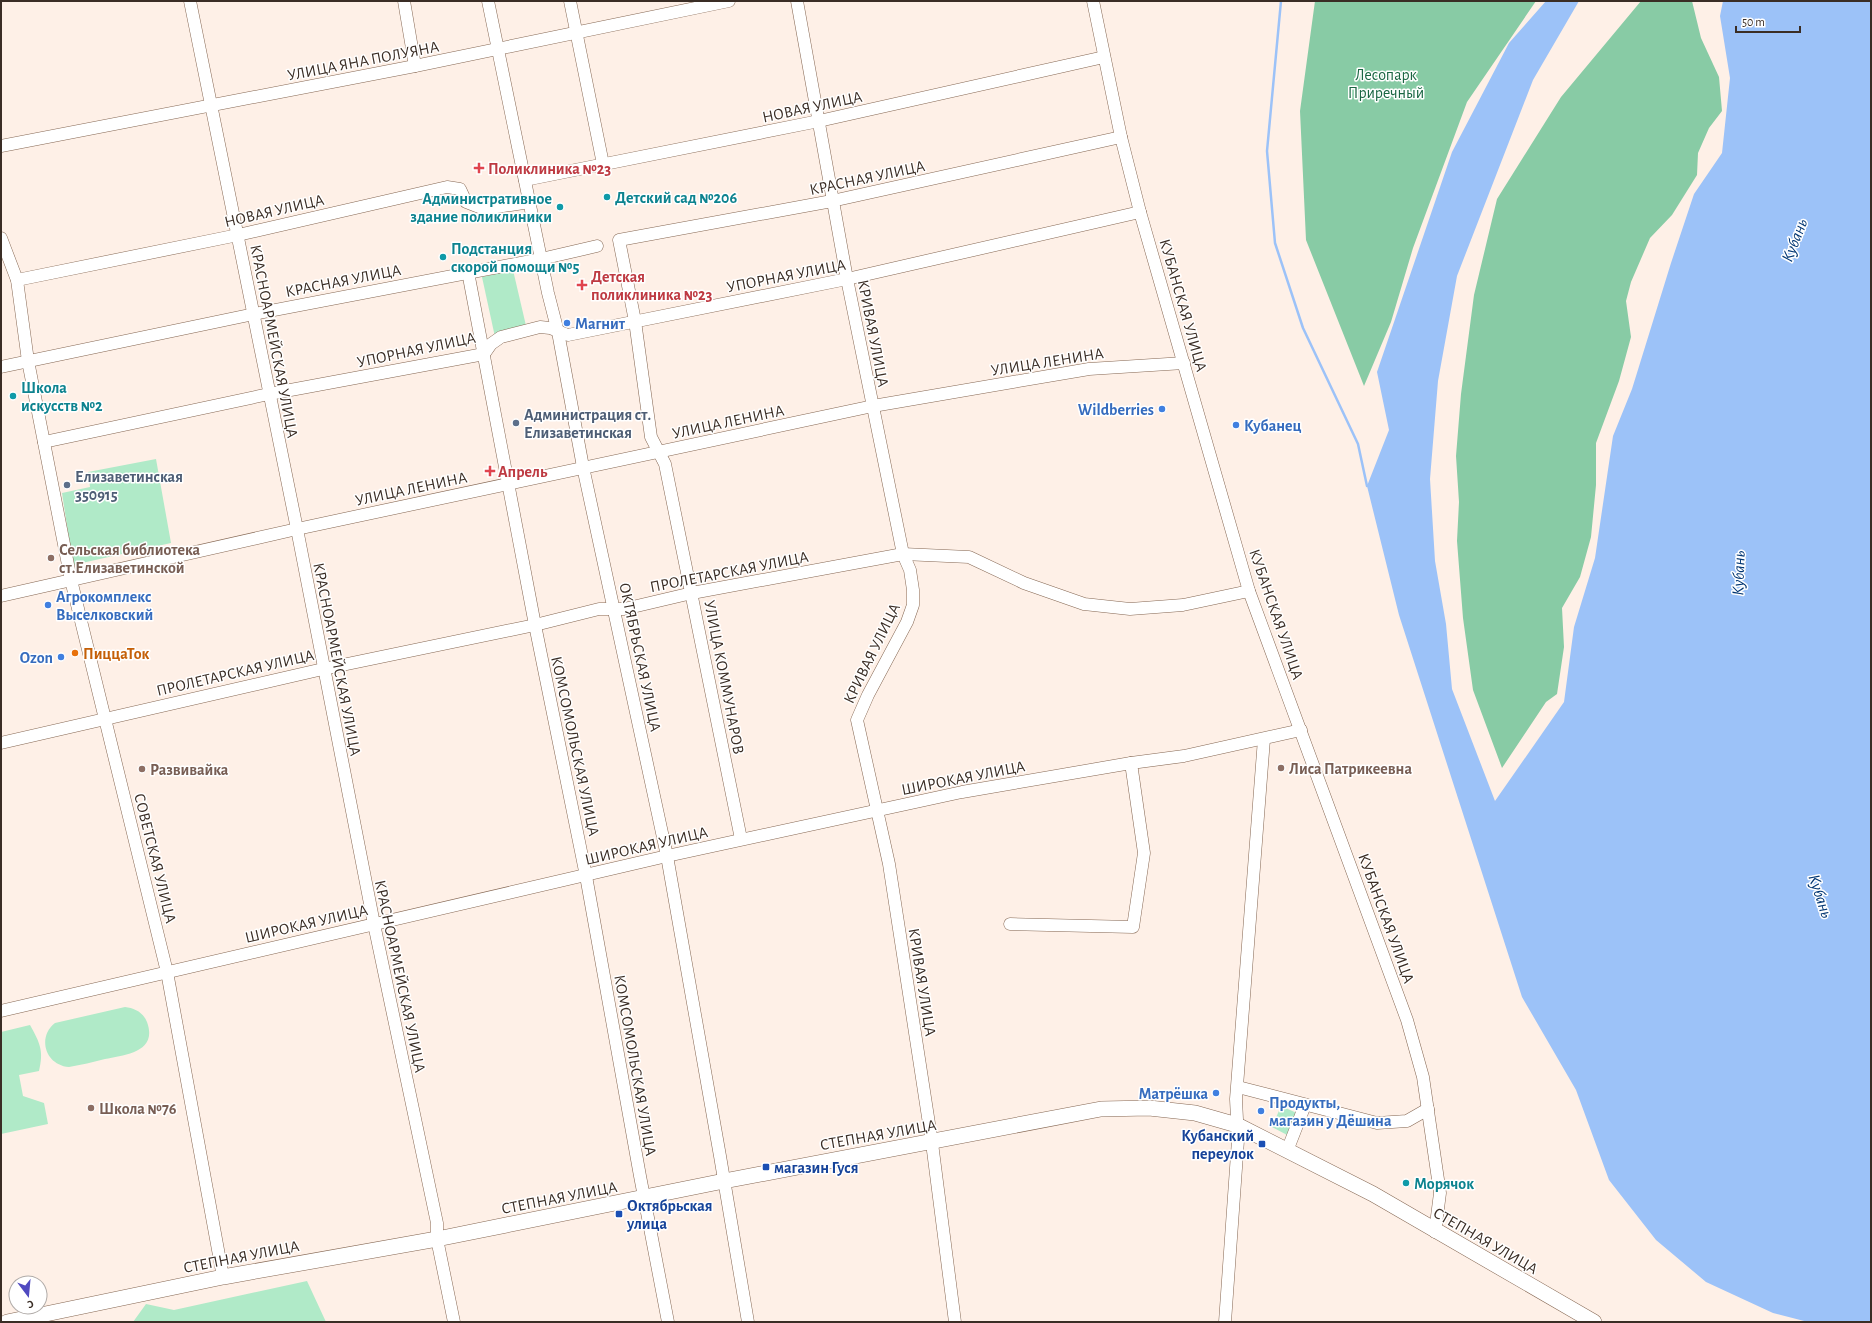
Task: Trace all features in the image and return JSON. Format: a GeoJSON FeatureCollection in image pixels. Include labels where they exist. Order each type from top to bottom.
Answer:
{"type":"FeatureCollection","features":[{"type":"Feature","properties":{"kind":"main road","name":"СТЕПНАЯ УЛИЦА"},"geometry":{"type":"LineString","coordinates":[[7,1322],[223,1277],[437,1239],[724,1181],[932,1143],[1101,1109],[1149,1108],[1195,1113],[1237,1124],[1373,1194],[1435,1232],[1594,1322]]}},
{"type":"Feature","properties":{"kind":"street","name":"КРАСНОАРМЕЙСКАЯ УЛИЦА"},"geometry":{"type":"LineString","coordinates":[[190,1],[297,529],[323,669],[374,924],[437,1223],[437,1239],[454,1322]]}},
{"type":"Feature","properties":{"kind":"street"},"geometry":{"type":"LineString","coordinates":[[404,1],[415,66]]}},
{"type":"Feature","properties":{"kind":"street","name":"ОКТЯБРЬСКАЯ УЛИЦА"},"geometry":{"type":"LineString","coordinates":[[488,1],[541,259],[558,332],[584,467],[667,856],[748,1322]]}},
{"type":"Feature","properties":{"kind":"street"},"geometry":{"type":"LineString","coordinates":[[570,1],[603,164]]}},
{"type":"Feature","properties":{"kind":"street","name":"УЛИЦА ЯНА ПОЛУЯНА"},"geometry":{"type":"LineString","coordinates":[[1,146],[415,66],[729,1]]}},
{"type":"Feature","properties":{"kind":"street","name":"КРИВАЯ УЛИЦА"},"geometry":{"type":"LineString","coordinates":[[797,1],[847,279],[903,554],[910,570],[913,590],[913,606],[907,622],[868,695],[857,720],[889,864],[932,1143],[955,1322]]}},
{"type":"Feature","properties":{"kind":"street","name":"КУБАНСКАЯ УЛИЦА"},"geometry":{"type":"LineString","coordinates":[[1093,1],[1121,136],[1140,212],[1250,591],[1407,1020],[1423,1077],[1440,1193],[1438,1221],[1435,1232]]}},
{"type":"Feature","properties":{"kind":"street","name":"НОВАЯ УЛИЦА"},"geometry":{"type":"LineString","coordinates":[[525,180],[819,121],[1104,57]]}},
{"type":"Feature","properties":{"kind":"street","name":"КРАСНАЯ УЛИЦА"},"geometry":{"type":"LineString","coordinates":[[619,240],[832,201],[1121,136]]}},
{"type":"Feature","properties":{"kind":"street","name":"НОВАЯ УЛИЦА"},"geometry":{"type":"LineString","coordinates":[[17,280],[238,235],[447,187],[460,189],[466,202],[484,209],[530,202]]}},
{"type":"Feature","properties":{"kind":"street","name":"УПОРНАЯ УЛИЦА"},"geometry":{"type":"LineString","coordinates":[[44,442],[269,394],[484,354],[491,344],[501,337],[540,327],[550,328],[568,335],[847,279],[1140,212]]}},
{"type":"Feature","properties":{"kind":"street","name":"СОВЕТСКАЯ УЛИЦА"},"geometry":{"type":"LineString","coordinates":[[1,238],[17,280],[28,361],[71,580],[167,972],[223,1277]]}},
{"type":"Feature","properties":{"kind":"street","name":"УЛИЦА КОММУНАРОВ"},"geometry":{"type":"LineString","coordinates":[[619,240],[635,321],[652,436],[665,464],[741,840]]}},
{"type":"Feature","properties":{"kind":"street","name":"КРАСНАЯ УЛИЦА"},"geometry":{"type":"LineString","coordinates":[[1,367],[254,314],[541,259],[597,246]]}},
{"type":"Feature","properties":{"kind":"street","name":"КОМСОМОЛЬСКАЯ УЛИЦА"},"geometry":{"type":"LineString","coordinates":[[468,272],[535,624],[586,876],[668,1322]]}},
{"type":"Feature","properties":{"kind":"street","name":"УЛИЦА ЛЕНИНА"},"geometry":{"type":"LineString","coordinates":[[1,596],[297,529],[873,406],[1089,369],[1184,363]]}},
{"type":"Feature","properties":{"kind":"street","name":"ПРОЛЕТАРСКАЯ УЛИЦА"},"geometry":{"type":"LineString","coordinates":[[1,742],[323,669],[599,609],[624,609],[692,593],[903,554],[969,557],[1024,583],[1084,604],[1130,608],[1176,605],[1250,591]]}},
{"type":"Feature","properties":{"kind":"street","name":"ШИРОКАЯ УЛИЦА"},"geometry":{"type":"LineString","coordinates":[[1,1011],[667,856],[962,792],[1131,763],[1184,756],[1301,730]]}},
{"type":"Feature","properties":{"kind":"street"},"geometry":{"type":"LineString","coordinates":[[1225,1322],[1238,1140],[1238,1087],[1264,739]]}},
{"type":"Feature","properties":{"kind":"street"},"geometry":{"type":"LineString","coordinates":[[1010,924],[1133,927],[1144,853],[1131,763]]}},
{"type":"Feature","properties":{"kind":"street"},"geometry":{"type":"LineString","coordinates":[[1238,1087],[1377,1123],[1406,1122],[1428,1109]]}},
{"type":"Feature","properties":{"kind":"street"},"geometry":{"type":"LineString","coordinates":[[1287,1151],[1305,1105]]}},
{"type":"Feature","properties":{"kind":"green space","name":"Лесопарк Приречный"},"geometry":{"type":"Polygon","coordinates":[[[1315,1],[1536,1],[1467,102],[1413,248],[1391,322],[1364,386],[1306,240],[1300,111],[1315,1]]]}},
{"type":"Feature","properties":{"kind":"green space"},"geometry":{"type":"Polygon","coordinates":[[[1641,1],[1692,1],[1701,38],[1719,77],[1722,111],[1709,128],[1698,153],[1697,175],[1672,215],[1650,238],[1631,282],[1626,301],[1631,337],[1619,381],[1596,443],[1596,485],[1591,537],[1580,577],[1562,608],[1564,647],[1557,694],[1546,702],[1502,768],[1473,690],[1463,618],[1457,541],[1459,502],[1456,456],[1461,394],[1474,295],[1497,199],[1561,97],[1641,1]]]}},
{"type":"Feature","properties":{"kind":"green space"},"geometry":{"type":"Polygon","coordinates":[[[513,270],[527,330],[495,337],[482,277],[513,270]]]}},
{"type":"Feature","properties":{"kind":"green space"},"geometry":{"type":"Polygon","coordinates":[[[156,459],[171,543],[73,565],[62,493],[90,487],[88,472],[156,459]]]}},
{"type":"Feature","properties":{"kind":"green space"},"geometry":{"type":"Polygon","coordinates":[[[125,1007],[138,1011],[147,1022],[149,1032],[148,1040],[144,1046],[138,1050],[122,1056],[69,1067],[61,1065],[49,1056],[46,1050],[46,1036],[49,1029],[55,1023],[125,1007]]]}},
{"type":"Feature","properties":{"kind":"green space"},"geometry":{"type":"Polygon","coordinates":[[[30,1025],[41,1052],[39,1071],[19,1075],[23,1096],[44,1103],[48,1124],[1,1134],[1,1032],[30,1025]]]}},
{"type":"Feature","properties":{"kind":"green space"},"geometry":{"type":"Polygon","coordinates":[[[1281,1106],[1299,1114],[1289,1136],[1272,1127],[1281,1106]]]}},
{"type":"Feature","properties":{"kind":"green space"},"geometry":{"type":"Polygon","coordinates":[[[307,1281],[326,1322],[133,1322],[146,1304],[174,1310],[307,1281]]]}},
{"type":"Feature","properties":{"kind":"water","name":"Кубань"},"geometry":{"type":"Polygon","coordinates":[[[1546,1],[1579,1],[1533,80],[1457,276],[1438,381],[1430,479],[1435,561],[1446,624],[1452,689],[1495,801],[1564,702],[1574,627],[1595,558],[1613,436],[1632,389],[1694,194],[1722,153],[1730,78],[1720,16],[1723,1],[1871,1],[1871,1322],[1808,1322],[1773,1313],[1706,1282],[1656,1240],[1609,1180],[1576,1090],[1522,997],[1399,615],[1367,486],[1389,430],[1377,372],[1452,152],[1509,43],[1546,1]]]}},
{"type":"Feature","properties":{"kind":"waterway"},"geometry":{"type":"LineString","coordinates":[[1281,1],[1267,151],[1275,243],[1303,328],[1358,444],[1367,486]]}},
{"type":"Feature","properties":{"kind":"place","name":"Поликлиника №23"},"geometry":{"type":"Point","coordinates":[479,168]}},
{"type":"Feature","properties":{"kind":"place","name":"Детский сад №206"},"geometry":{"type":"Point","coordinates":[607,197]}},
{"type":"Feature","properties":{"kind":"place","name":"Административное здание поликлиники"},"geometry":{"type":"Point","coordinates":[560,207]}},
{"type":"Feature","properties":{"kind":"place","name":"Подстанция скорой помощи №5"},"geometry":{"type":"Point","coordinates":[443,257]}},
{"type":"Feature","properties":{"kind":"place","name":"Детская поликлиника №23"},"geometry":{"type":"Point","coordinates":[582,285]}},
{"type":"Feature","properties":{"kind":"place","name":"Магнит"},"geometry":{"type":"Point","coordinates":[567,323]}},
{"type":"Feature","properties":{"kind":"place","name":"Школа искусств №2"},"geometry":{"type":"Point","coordinates":[13,396]}},
{"type":"Feature","properties":{"kind":"place","name":"Wildberries"},"geometry":{"type":"Point","coordinates":[1162,409]}},
{"type":"Feature","properties":{"kind":"place","name":"Администрация ст. Елизаветинская"},"geometry":{"type":"Point","coordinates":[516,423]}},
{"type":"Feature","properties":{"kind":"place","name":"Кубанец"},"geometry":{"type":"Point","coordinates":[1236,425]}},
{"type":"Feature","properties":{"kind":"place","name":"Апрель"},"geometry":{"type":"Point","coordinates":[490,471]}},
{"type":"Feature","properties":{"kind":"place","name":"Елизаветинская 350915"},"geometry":{"type":"Point","coordinates":[67,485]}},
{"type":"Feature","properties":{"kind":"place","name":"Сельская библиотека ст.Елизаветинской"},"geometry":{"type":"Point","coordinates":[51,558]}},
{"type":"Feature","properties":{"kind":"place","name":"Агрокомплекс Выселковский"},"geometry":{"type":"Point","coordinates":[48,605]}},
{"type":"Feature","properties":{"kind":"place","name":"ПиццаТок"},"geometry":{"type":"Point","coordinates":[75,653]}},
{"type":"Feature","properties":{"kind":"place","name":"Ozon"},"geometry":{"type":"Point","coordinates":[61,657]}},
{"type":"Feature","properties":{"kind":"place","name":"Лиса Патрикеевна"},"geometry":{"type":"Point","coordinates":[1281,768]}},
{"type":"Feature","properties":{"kind":"place","name":"Развивайка"},"geometry":{"type":"Point","coordinates":[142,769]}},
{"type":"Feature","properties":{"kind":"place","name":"Матрёшка"},"geometry":{"type":"Point","coordinates":[1216,1093]}},
{"type":"Feature","properties":{"kind":"place","name":"Школа №76"},"geometry":{"type":"Point","coordinates":[91,1108]}},
{"type":"Feature","properties":{"kind":"place","name":"Продукты, магазин у Дёшина"},"geometry":{"type":"Point","coordinates":[1261,1111]}},
{"type":"Feature","properties":{"kind":"place","name":"Кубанский переулок"},"geometry":{"type":"Point","coordinates":[1262,1144]}},
{"type":"Feature","properties":{"kind":"place","name":"магазин Гуся"},"geometry":{"type":"Point","coordinates":[766,1167]}},
{"type":"Feature","properties":{"kind":"place","name":"Морячок"},"geometry":{"type":"Point","coordinates":[1406,1183]}},
{"type":"Feature","properties":{"kind":"place","name":"Октябрьская улица"},"geometry":{"type":"Point","coordinates":[619,1214]}}]}
